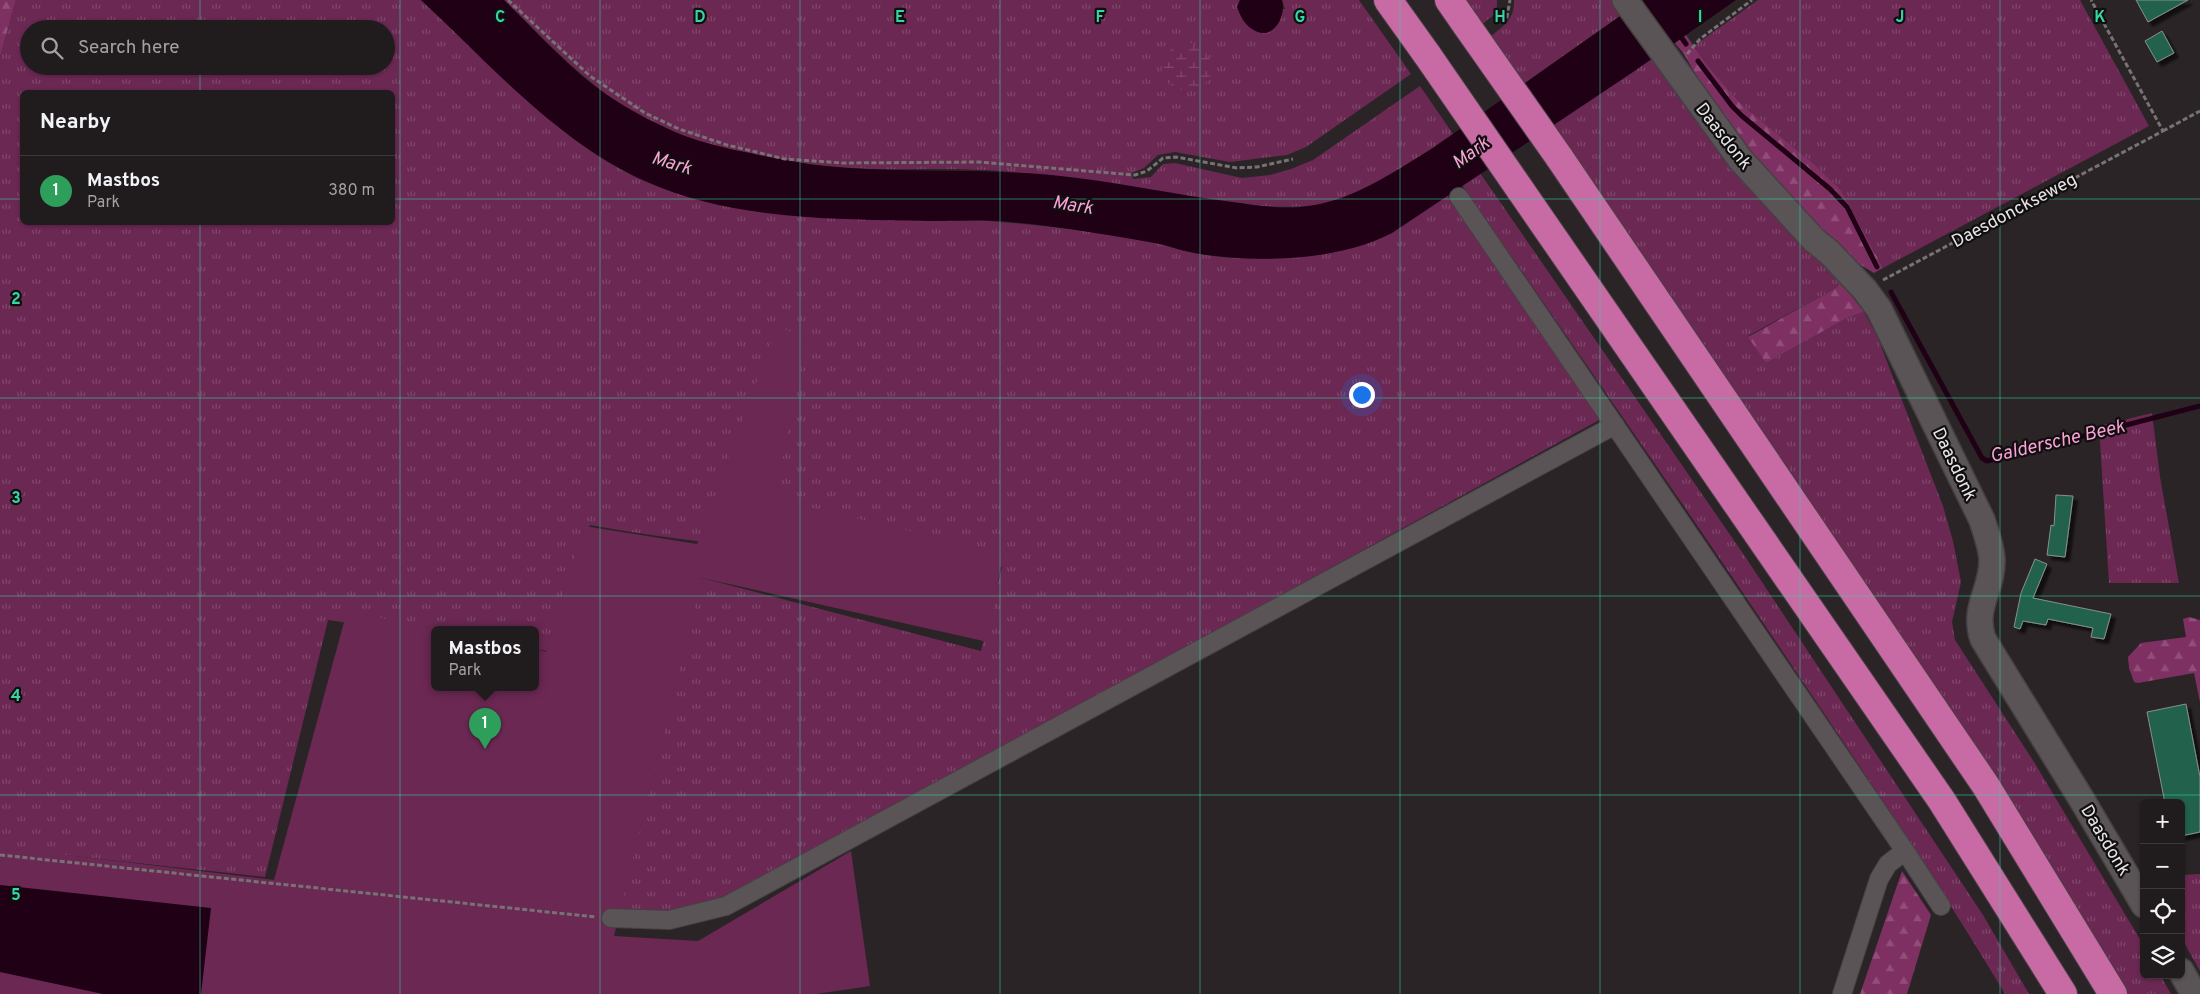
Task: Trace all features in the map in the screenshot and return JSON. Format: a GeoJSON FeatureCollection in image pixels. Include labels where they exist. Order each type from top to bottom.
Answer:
{"type":"FeatureCollection","features":[{"type":"Feature","properties":{"kind":"highway"},"geometry":{"type":"LineString","coordinates":[[1388,0],[1942,800],[2062,994]]}},
{"type":"Feature","properties":{"kind":"highway"},"geometry":{"type":"LineString","coordinates":[[1449,0],[1559,157],[1986,786],[2113,994]]}},
{"type":"Feature","properties":{"kind":"street","name":"Daasdonk"},"geometry":{"type":"LineString","coordinates":[[1626,1],[1671,66],[1740,159],[1808,233],[1865,290],[1879,309],[1982,520],[1989,540],[1992,559],[1988,583],[1979,613],[1978,626],[1983,639],[2140,898]]}},
{"type":"Feature","properties":{"kind":"street"},"geometry":{"type":"LineString","coordinates":[[1459,197],[1906,851],[1941,906]]}},
{"type":"Feature","properties":{"kind":"street"},"geometry":{"type":"LineString","coordinates":[[611,918],[670,920],[726,906],[1615,425]]}},
{"type":"Feature","properties":{"kind":"street"},"geometry":{"type":"LineString","coordinates":[[1842,994],[1879,879],[1888,864],[1906,851]]}},
{"type":"Feature","properties":{"kind":"street"},"geometry":{"type":"LineString","coordinates":[[2185,978],[2194,994]]}},
{"type":"Feature","properties":{"kind":"path"},"geometry":{"type":"LineString","coordinates":[[508,0],[590,76],[645,113],[679,129],[727,145],[785,158],[844,163],[979,162],[1127,175],[1142,174],[1163,158],[1169,157],[1237,168],[1257,167],[1293,159]]}},
{"type":"Feature","properties":{"kind":"path"},"geometry":{"type":"LineString","coordinates":[[1501,23],[1506,17],[1510,0]]}},
{"type":"Feature","properties":{"kind":"path"},"geometry":{"type":"LineString","coordinates":[[1671,66],[1700,39],[1752,0]]}},
{"type":"Feature","properties":{"kind":"path"},"geometry":{"type":"LineString","coordinates":[[2091,0],[2163,131]]}},
{"type":"Feature","properties":{"kind":"path","name":"Daesdonckseweg"},"geometry":{"type":"LineString","coordinates":[[1865,290],[2200,111]]}},
{"type":"Feature","properties":{"kind":"path"},"geometry":{"type":"LineString","coordinates":[[0,855],[611,918]]}},
{"type":"Feature","properties":{"kind":"green space"},"geometry":{"type":"Polygon","coordinates":[[[0,0],[16,0],[0,57],[0,0]]]}},
{"type":"Feature","properties":{"kind":"green space"},"geometry":{"type":"Polygon","coordinates":[[[16,0],[421,0],[539,110],[589,150],[647,182],[679,194],[746,210],[848,219],[979,221],[1020,224],[1117,236],[1214,256],[1260,258],[1322,254],[1359,246],[1389,233],[1447,195],[1601,419],[774,874],[727,896],[661,914],[609,912],[702,578],[981,651],[1002,567],[744,546],[590,525],[547,651],[539,650],[539,626],[431,626],[431,634],[328,620],[265,877],[0,848],[0,57],[16,0]]]}},
{"type":"Feature","properties":{"kind":"green space"},"geometry":{"type":"Polygon","coordinates":[[[504,0],[1240,0],[1237,7],[1285,9],[1282,0],[1359,0],[1411,74],[1306,147],[1287,155],[1230,162],[1175,152],[1158,155],[1144,168],[1132,173],[1133,179],[1151,177],[1163,164],[1175,163],[1242,178],[1270,175],[1291,169],[1313,160],[1420,86],[1453,134],[1426,153],[1362,191],[1332,202],[1296,207],[1259,206],[1021,173],[956,169],[871,169],[802,163],[732,151],[699,141],[635,113],[606,94],[579,72],[504,0]]]}},
{"type":"Feature","properties":{"kind":"green space"},"geometry":{"type":"Polygon","coordinates":[[[1460,0],[1497,0],[1497,12],[1479,27],[1460,0]]]}},
{"type":"Feature","properties":{"kind":"green space"},"geometry":{"type":"Polygon","coordinates":[[[1514,0],[1615,0],[1624,13],[1521,86],[1487,39],[1510,18],[1514,7],[1514,0]]]}},
{"type":"Feature","properties":{"kind":"green space"},"geometry":{"type":"Polygon","coordinates":[[[1758,0],[2080,0],[2149,126],[1883,268],[1841,190],[1814,164],[1741,104],[1707,65],[1694,46],[1758,0]]]}},
{"type":"Feature","properties":{"kind":"green space"},"geometry":{"type":"Polygon","coordinates":[[[1686,35],[1707,65],[1741,104],[1814,164],[1841,190],[1883,268],[1874,273],[1841,253],[1722,121],[1684,54],[1675,43],[1686,35]]]}},
{"type":"Feature","properties":{"kind":"green space"},"geometry":{"type":"Polygon","coordinates":[[[1189,42],[1204,53],[1214,70],[1201,87],[1192,90],[1178,89],[1166,81],[1163,76],[1163,62],[1177,43],[1189,42]]]}},
{"type":"Feature","properties":{"kind":"green space"},"geometry":{"type":"Polygon","coordinates":[[[1656,56],[1841,282],[1836,288],[1748,336],[1766,363],[1847,318],[1864,312],[1877,336],[1943,506],[1953,541],[1961,582],[1952,622],[1955,640],[2034,762],[2140,939],[2140,979],[2162,979],[2171,994],[2124,994],[1549,128],[1656,56]]]}},
{"type":"Feature","properties":{"kind":"green space"},"geometry":{"type":"Polygon","coordinates":[[[1480,173],[1742,552],[1983,915],[2029,994],[2005,994],[1934,880],[1836,731],[1681,502],[1462,185],[1480,173]]]}},
{"type":"Feature","properties":{"kind":"green space"},"geometry":{"type":"Polygon","coordinates":[[[1841,282],[1864,312],[1847,318],[1766,363],[1748,337],[1836,288],[1841,282]]]}},
{"type":"Feature","properties":{"kind":"green space"},"geometry":{"type":"Polygon","coordinates":[[[777,326],[807,339],[774,499],[1003,553],[988,642],[702,578],[614,936],[698,941],[851,851],[870,986],[816,994],[0,994],[0,847],[274,880],[347,611],[431,628],[431,691],[539,691],[539,650],[546,652],[584,526],[697,544],[777,326]]]}},
{"type":"Feature","properties":{"kind":"green space"},"geometry":{"type":"Polygon","coordinates":[[[2152,413],[2160,477],[2179,583],[2109,583],[2099,426],[2152,413]]]}},
{"type":"Feature","properties":{"kind":"green space"},"geometry":{"type":"Polygon","coordinates":[[[2189,617],[2200,620],[2200,702],[2194,673],[2138,683],[2134,682],[2129,668],[2128,657],[2141,643],[2186,637],[2183,619],[2189,617]]]}},
{"type":"Feature","properties":{"kind":"green space"},"geometry":{"type":"Polygon","coordinates":[[[1902,871],[1931,915],[1907,994],[1860,994],[1902,871]]]}},
{"type":"Feature","properties":{"kind":"green space"},"geometry":{"type":"Polygon","coordinates":[[[2200,874],[2200,971],[2185,944],[2185,875],[2200,874]]]}},
{"type":"Feature","properties":{"kind":"water","name":"Mark"},"geometry":{"type":"Polygon","coordinates":[[[421,0],[504,0],[566,62],[607,95],[634,112],[672,131],[725,148],[824,166],[885,170],[1038,174],[1232,202],[1302,207],[1320,204],[1354,193],[1433,148],[1643,0],[1736,0],[1633,72],[1392,233],[1348,249],[1323,254],[1273,259],[1201,254],[1155,243],[1018,223],[858,220],[785,215],[749,211],[679,194],[645,181],[582,145],[526,100],[421,0]]]}},
{"type":"Feature","properties":{"kind":"water"},"geometry":{"type":"Polygon","coordinates":[[[1240,0],[1282,0],[1283,7],[1280,21],[1271,31],[1259,33],[1249,27],[1241,16],[1237,7],[1240,0]]]}},
{"type":"Feature","properties":{"kind":"water"},"geometry":{"type":"Polygon","coordinates":[[[0,885],[211,908],[201,994],[103,994],[0,972],[0,885]]]}},
{"type":"Feature","properties":{"kind":"building"},"geometry":{"type":"Polygon","coordinates":[[[2136,0],[2188,0],[2148,22],[2136,0]]]}},
{"type":"Feature","properties":{"kind":"building"},"geometry":{"type":"Polygon","coordinates":[[[2162,31],[2174,53],[2157,62],[2145,41],[2162,31]]]}},
{"type":"Feature","properties":{"kind":"building"},"geometry":{"type":"Polygon","coordinates":[[[2056,495],[2073,496],[2065,557],[2047,555],[2051,525],[2054,526],[2056,495]]]}},
{"type":"Feature","properties":{"kind":"building"},"geometry":{"type":"Polygon","coordinates":[[[2035,559],[2047,564],[2033,598],[2111,614],[2104,639],[2091,637],[2093,628],[2048,619],[2046,625],[2023,621],[2020,629],[2014,627],[2021,593],[2035,559]]]}},
{"type":"Feature","properties":{"kind":"building"},"geometry":{"type":"Polygon","coordinates":[[[2186,704],[2200,777],[2200,832],[2185,835],[2185,799],[2164,799],[2147,712],[2186,704]]]}},
{"type":"Feature","properties":{"kind":"waterway","name":"Galdersche Beek"},"geometry":{"type":"LineString","coordinates":[[1679,34],[1686,44]]}},
{"type":"Feature","properties":{"kind":"waterway","name":"Galdersche Beek"},"geometry":{"type":"LineString","coordinates":[[1698,61],[1732,106],[1742,116],[1830,189],[1847,207],[1877,267]]}},
{"type":"Feature","properties":{"kind":"waterway","name":"Galdersche Beek"},"geometry":{"type":"LineString","coordinates":[[1891,292],[1982,458],[1987,461],[2200,406]]}},
{"type":"Feature","properties":{"kind":"place","name":"Mastbos"},"geometry":{"type":"Point","coordinates":[485,749]}}]}
